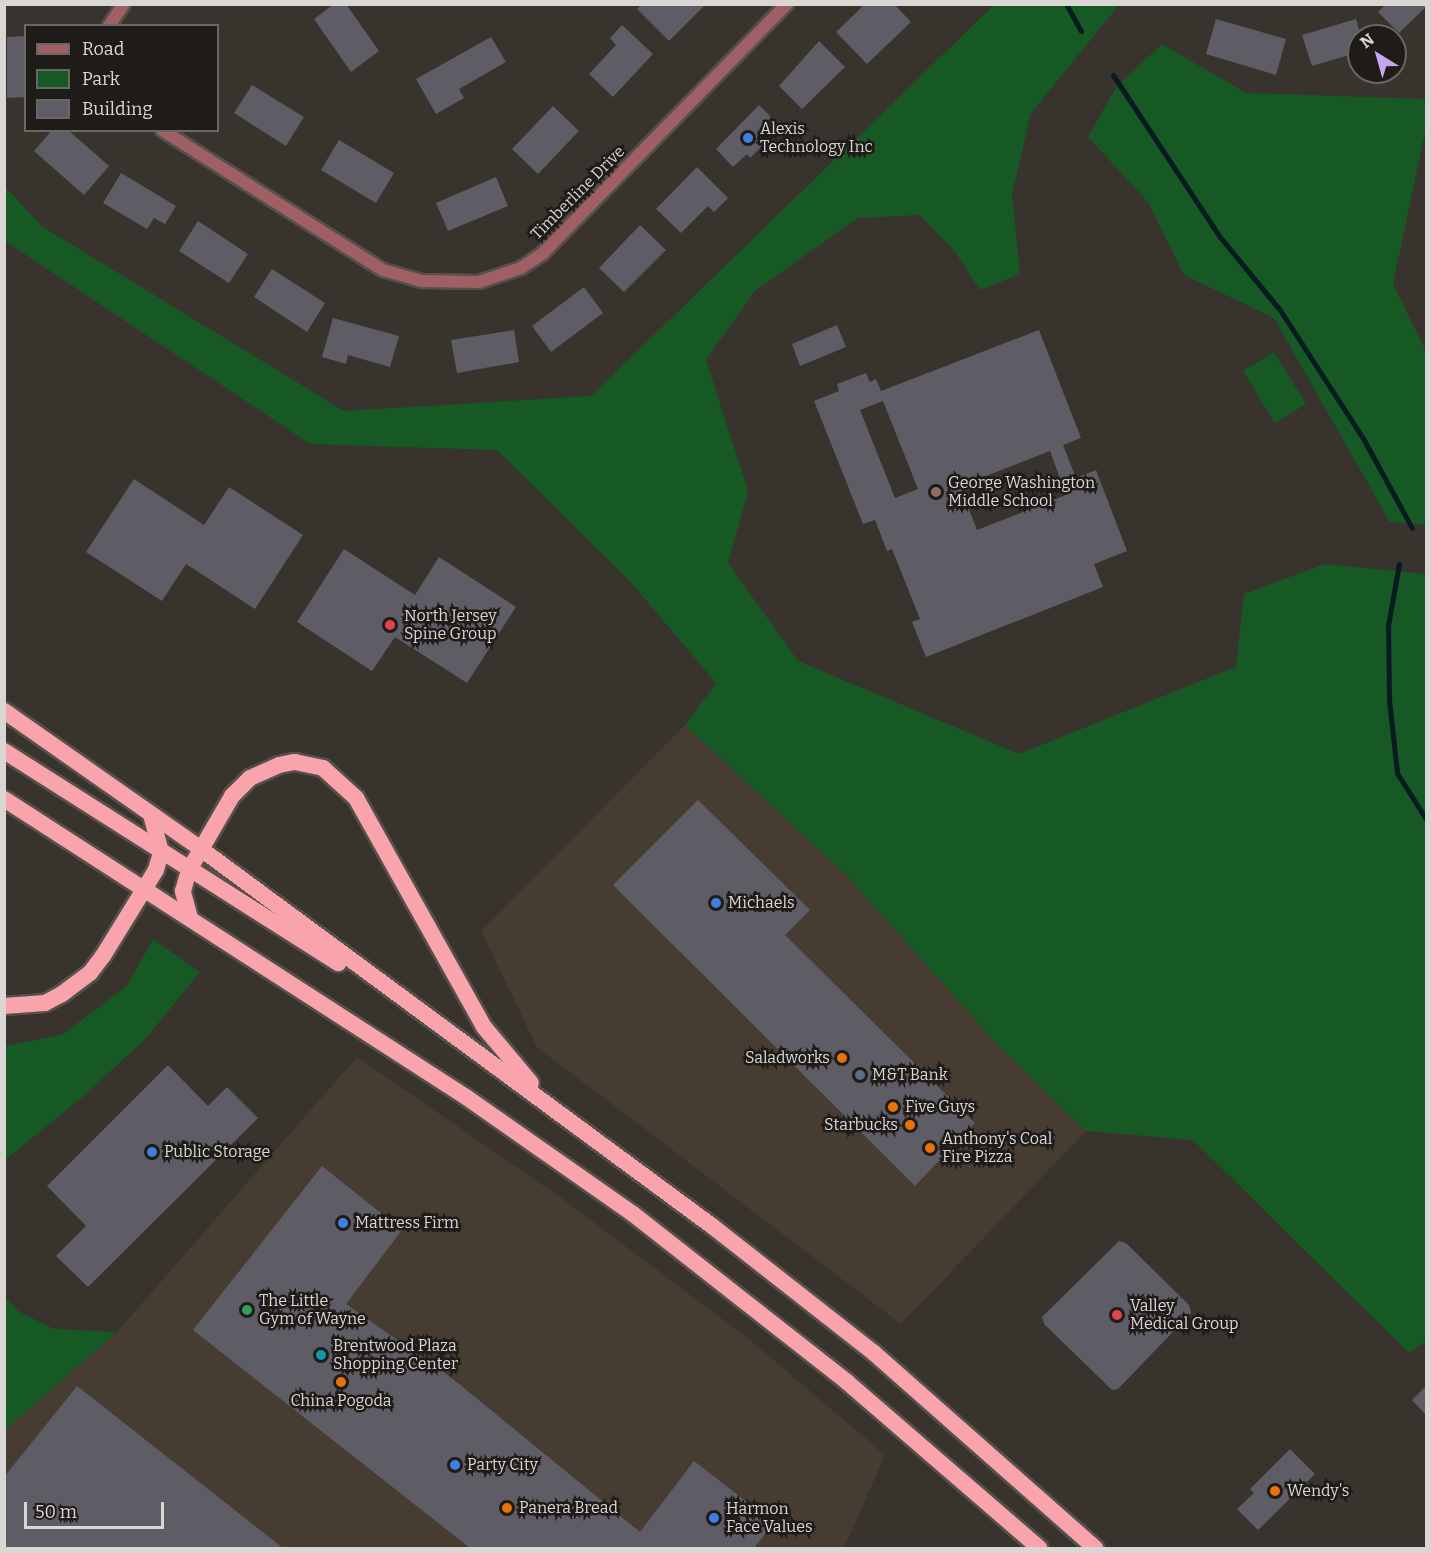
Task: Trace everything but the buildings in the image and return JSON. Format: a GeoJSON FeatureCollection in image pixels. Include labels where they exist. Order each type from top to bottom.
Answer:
{"type":"FeatureCollection","features":[{"type":"Feature","properties":{"kind":"highway"},"geometry":{"type":"LineString","coordinates":[[4,711],[201,849],[445,1031],[544,1100],[874,1353],[1095,1548]]}},
{"type":"Feature","properties":{"kind":"highway"},"geometry":{"type":"LineString","coordinates":[[4,751],[445,1031]]}},
{"type":"Feature","properties":{"kind":"highway"},"geometry":{"type":"LineString","coordinates":[[190,918],[183,891],[189,870],[232,796],[263,770],[295,762],[333,774],[356,798],[374,828],[484,1027],[544,1100]]}},
{"type":"Feature","properties":{"kind":"highway"},"geometry":{"type":"LineString","coordinates":[[4,799],[466,1097],[633,1214],[829,1367],[1039,1548]]}},
{"type":"Feature","properties":{"kind":"highway"},"geometry":{"type":"LineString","coordinates":[[4,1006],[45,1002],[75,986],[103,956],[145,890],[161,852],[152,814]]}},
{"type":"Feature","properties":{"kind":"street"},"geometry":{"type":"LineString","coordinates":[[110,24],[124,4]]}},
{"type":"Feature","properties":{"kind":"street","name":"Timberline Drive"},"geometry":{"type":"LineString","coordinates":[[165,132],[383,270],[422,281],[479,282],[521,268],[543,253],[787,4]]}},
{"type":"Feature","properties":{"kind":"shaded area"},"geometry":{"type":"Polygon","coordinates":[[[685,725],[846,875],[996,1043],[1086,1131],[901,1324],[537,1047],[481,931],[685,725]]]}},
{"type":"Feature","properties":{"kind":"shaded area","name":"Brentwood Plaza Shopping Center"},"geometry":{"type":"Polygon","coordinates":[[[357,1057],[557,1195],[750,1340],[885,1455],[844,1548],[5,1548],[4,1430],[117,1332],[357,1057]]]}},
{"type":"Feature","properties":{"kind":"green space"},"geometry":{"type":"Polygon","coordinates":[[[995,4],[1119,5],[1031,113],[1012,194],[1020,274],[980,290],[953,249],[920,215],[858,218],[755,291],[706,360],[748,491],[728,563],[798,661],[1019,754],[1236,667],[1244,594],[1325,564],[1426,574],[1426,1341],[1409,1353],[1193,1140],[1086,1131],[996,1043],[846,875],[685,725],[716,683],[628,579],[497,450],[310,444],[5,241],[5,187],[43,227],[344,411],[591,396],[995,4]]]}},
{"type":"Feature","properties":{"kind":"green space"},"geometry":{"type":"Polygon","coordinates":[[[1162,44],[1246,93],[1426,99],[1426,128],[1393,284],[1426,351],[1426,525],[1390,522],[1274,318],[1184,275],[1148,202],[1088,137],[1116,87],[1162,44]]]}},
{"type":"Feature","properties":{"kind":"green space"},"geometry":{"type":"Polygon","coordinates":[[[1274,352],[1306,404],[1275,423],[1243,371],[1274,352]]]}},
{"type":"Feature","properties":{"kind":"green space"},"geometry":{"type":"Polygon","coordinates":[[[153,939],[200,972],[147,1037],[85,1095],[5,1160],[5,1046],[62,1035],[127,986],[153,939]]]}},
{"type":"Feature","properties":{"kind":"green space"},"geometry":{"type":"Polygon","coordinates":[[[5,1297],[18,1311],[54,1329],[117,1332],[5,1430],[5,1297]]]}},
{"type":"Feature","properties":{"kind":"waterway"},"geometry":{"type":"LineString","coordinates":[[1066,4],[1081,31]]}},
{"type":"Feature","properties":{"kind":"waterway"},"geometry":{"type":"LineString","coordinates":[[1113,75],[1220,237],[1280,310],[1364,440],[1412,528]]}},
{"type":"Feature","properties":{"kind":"waterway"},"geometry":{"type":"LineString","coordinates":[[1399,564],[1388,625],[1389,700],[1397,773],[1426,819]]}},
{"type":"Feature","properties":{"kind":"place","name":"Alexis Technology Inc"},"geometry":{"type":"Point","coordinates":[748,138]}},
{"type":"Feature","properties":{"kind":"place","name":"George Washington Middle School"},"geometry":{"type":"Point","coordinates":[936,492]}},
{"type":"Feature","properties":{"kind":"place","name":"North Jersey Spine Group"},"geometry":{"type":"Point","coordinates":[390,625]}},
{"type":"Feature","properties":{"kind":"place","name":"Michaels"},"geometry":{"type":"Point","coordinates":[716,903]}},
{"type":"Feature","properties":{"kind":"place","name":"Saladworks"},"geometry":{"type":"Point","coordinates":[842,1058]}},
{"type":"Feature","properties":{"kind":"place","name":"M&T Bank"},"geometry":{"type":"Point","coordinates":[860,1075]}},
{"type":"Feature","properties":{"kind":"place","name":"Five Guys"},"geometry":{"type":"Point","coordinates":[893,1107]}},
{"type":"Feature","properties":{"kind":"place","name":"Starbucks"},"geometry":{"type":"Point","coordinates":[910,1125]}},
{"type":"Feature","properties":{"kind":"place","name":"Anthony's Coal Fire Pizza"},"geometry":{"type":"Point","coordinates":[930,1148]}},
{"type":"Feature","properties":{"kind":"place","name":"Public Storage"},"geometry":{"type":"Point","coordinates":[152,1152]}},
{"type":"Feature","properties":{"kind":"place","name":"Mattress Firm"},"geometry":{"type":"Point","coordinates":[343,1223]}},
{"type":"Feature","properties":{"kind":"place","name":"The Little Gym of Wayne"},"geometry":{"type":"Point","coordinates":[247,1310]}},
{"type":"Feature","properties":{"kind":"place","name":"Valley Medical Group"},"geometry":{"type":"Point","coordinates":[1117,1315]}},
{"type":"Feature","properties":{"kind":"place","name":"Brentwood Plaza Shopping Center"},"geometry":{"type":"Point","coordinates":[321,1355]}},
{"type":"Feature","properties":{"kind":"place","name":"China Pogoda"},"geometry":{"type":"Point","coordinates":[341,1382]}},
{"type":"Feature","properties":{"kind":"place","name":"Party City"},"geometry":{"type":"Point","coordinates":[455,1465]}},
{"type":"Feature","properties":{"kind":"place","name":"Wendy's"},"geometry":{"type":"Point","coordinates":[1275,1491]}},
{"type":"Feature","properties":{"kind":"place","name":"Panera Bread"},"geometry":{"type":"Point","coordinates":[507,1508]}},
{"type":"Feature","properties":{"kind":"place","name":"Harmon Face Values"},"geometry":{"type":"Point","coordinates":[714,1518]}}]}
